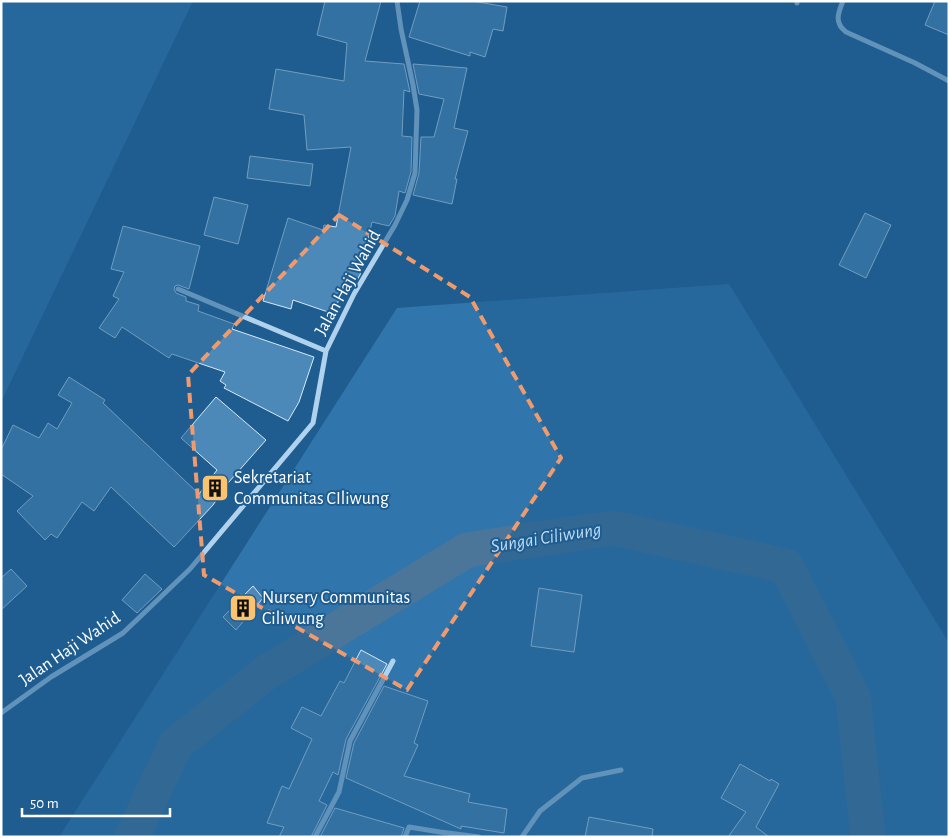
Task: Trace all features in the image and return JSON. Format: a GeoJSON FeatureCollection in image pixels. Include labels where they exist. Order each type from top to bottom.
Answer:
{"type":"FeatureCollection","features":[{"type":"Feature","properties":{"kind":"street","name":"Jalan Haji Wahid"},"geometry":{"type":"LineString","coordinates":[[1,713],[51,677],[123,633],[190,569],[313,423],[326,351],[354,294],[395,226],[407,200],[415,173],[417,110],[397,1]]}},
{"type":"Feature","properties":{"kind":"street"},"geometry":{"type":"LineString","coordinates":[[844,1],[839,12],[838,22],[840,28],[949,81]]}},
{"type":"Feature","properties":{"kind":"street"},"geometry":{"type":"LineString","coordinates":[[178,289],[326,351]]}},
{"type":"Feature","properties":{"kind":"street"},"geometry":{"type":"LineString","coordinates":[[315,837],[339,792],[350,741],[393,661]]}},
{"type":"Feature","properties":{"kind":"street"},"geometry":{"type":"LineString","coordinates":[[522,837],[540,811],[582,778],[621,770]]}},
{"type":"Feature","properties":{"kind":"street"},"geometry":{"type":"LineString","coordinates":[[405,837],[409,827],[480,837]]}},
{"type":"Feature","properties":{"kind":"highlighted area"},"geometry":{"type":"Polygon","coordinates":[[[339,215],[470,297],[561,458],[407,690],[204,575],[188,375],[339,215]]]}},
{"type":"Feature","properties":{"kind":"shaded area"},"geometry":{"type":"Polygon","coordinates":[[[1,1],[193,1],[1,402],[1,1]]]}},
{"type":"Feature","properties":{"kind":"shaded area"},"geometry":{"type":"Polygon","coordinates":[[[729,284],[949,643],[949,837],[59,837],[397,308],[729,284]]]}},
{"type":"Feature","properties":{"kind":"building"},"geometry":{"type":"Polygon","coordinates":[[[325,1],[381,1],[365,61],[404,64],[410,92],[404,90],[402,136],[412,137],[411,172],[405,193],[399,191],[395,216],[389,226],[372,222],[360,275],[357,280],[346,277],[334,314],[293,300],[291,309],[263,301],[288,218],[323,230],[324,225],[336,227],[351,147],[307,150],[304,115],[269,109],[276,69],[344,81],[347,43],[317,35],[325,1]]]}},
{"type":"Feature","properties":{"kind":"building"},"geometry":{"type":"Polygon","coordinates":[[[420,1],[472,1],[507,7],[503,31],[493,29],[485,57],[470,52],[470,56],[409,37],[420,1]]]}},
{"type":"Feature","properties":{"kind":"building"},"geometry":{"type":"Polygon","coordinates":[[[935,1],[949,1],[949,35],[925,25],[935,1]]]}},
{"type":"Feature","properties":{"kind":"building"},"geometry":{"type":"Polygon","coordinates":[[[413,64],[467,68],[454,128],[468,131],[455,179],[457,179],[452,204],[413,195],[419,173],[421,137],[434,137],[444,99],[419,94],[413,64]]]}},
{"type":"Feature","properties":{"kind":"building"},"geometry":{"type":"Polygon","coordinates":[[[250,156],[313,164],[310,186],[247,178],[250,156]]]}},
{"type":"Feature","properties":{"kind":"building"},"geometry":{"type":"Polygon","coordinates":[[[214,197],[248,205],[238,244],[204,235],[214,197]]]}},
{"type":"Feature","properties":{"kind":"building"},"geometry":{"type":"Polygon","coordinates":[[[865,213],[891,225],[866,278],[839,265],[865,213]]]}},
{"type":"Feature","properties":{"kind":"building"},"geometry":{"type":"Polygon","coordinates":[[[123,226],[200,246],[189,289],[178,285],[174,289],[176,293],[186,297],[186,301],[199,305],[198,311],[234,324],[232,329],[314,357],[299,402],[288,421],[224,388],[226,385],[220,381],[225,372],[172,354],[169,358],[122,327],[115,338],[99,328],[119,299],[113,296],[124,272],[111,269],[123,226]]]}},
{"type":"Feature","properties":{"kind":"building"},"geometry":{"type":"Polygon","coordinates":[[[69,377],[105,400],[103,403],[199,494],[217,470],[181,438],[216,397],[266,440],[228,483],[213,505],[174,547],[111,487],[94,511],[82,502],[57,538],[51,534],[45,540],[17,511],[33,496],[1,474],[1,450],[13,425],[39,438],[48,423],[57,429],[72,403],[58,395],[69,377]]]}},
{"type":"Feature","properties":{"kind":"building"},"geometry":{"type":"Polygon","coordinates":[[[11,569],[27,586],[1,610],[1,578],[11,569]]]}},
{"type":"Feature","properties":{"kind":"building"},"geometry":{"type":"Polygon","coordinates":[[[145,574],[162,589],[137,613],[122,600],[145,574]]]}},
{"type":"Feature","properties":{"kind":"building","name":"Nursery Communitas Ciliwung"},"geometry":{"type":"Polygon","coordinates":[[[253,586],[263,598],[236,630],[223,617],[253,586]]]}},
{"type":"Feature","properties":{"kind":"building"},"geometry":{"type":"Polygon","coordinates":[[[539,588],[582,595],[574,652],[531,646],[539,588]]]}},
{"type":"Feature","properties":{"kind":"building"},"geometry":{"type":"Polygon","coordinates":[[[361,650],[387,664],[346,739],[338,775],[333,772],[319,801],[327,805],[311,837],[279,837],[284,827],[267,823],[282,786],[289,789],[312,739],[291,728],[302,707],[321,716],[340,681],[344,683],[361,650]]]}},
{"type":"Feature","properties":{"kind":"building"},"geometry":{"type":"Polygon","coordinates":[[[384,686],[428,701],[414,743],[418,745],[404,776],[470,794],[468,802],[507,809],[504,833],[461,826],[461,829],[346,778],[354,743],[384,686]]]}},
{"type":"Feature","properties":{"kind":"building"},"geometry":{"type":"Polygon","coordinates":[[[740,764],[779,784],[756,827],[769,837],[728,837],[746,812],[721,798],[740,764]]]}},
{"type":"Feature","properties":{"kind":"building"},"geometry":{"type":"Polygon","coordinates":[[[335,808],[404,828],[401,837],[320,837],[335,808]]]}},
{"type":"Feature","properties":{"kind":"building"},"geometry":{"type":"Polygon","coordinates":[[[589,817],[653,829],[652,837],[585,837],[589,817]]]}},
{"type":"Feature","properties":{"kind":"waterway","name":"Sungai Ciliwung"},"geometry":{"type":"LineString","coordinates":[[132,837],[176,744],[267,672],[467,550],[613,528],[786,566],[853,697],[868,837]]}},
{"type":"Feature","properties":{"kind":"place","name":"Sekretariat Communitas CIliwung"},"geometry":{"type":"Point","coordinates":[215,488]}},
{"type":"Feature","properties":{"kind":"place","name":"Nursery Communitas Ciliwung"},"geometry":{"type":"Point","coordinates":[243,608]}}]}
